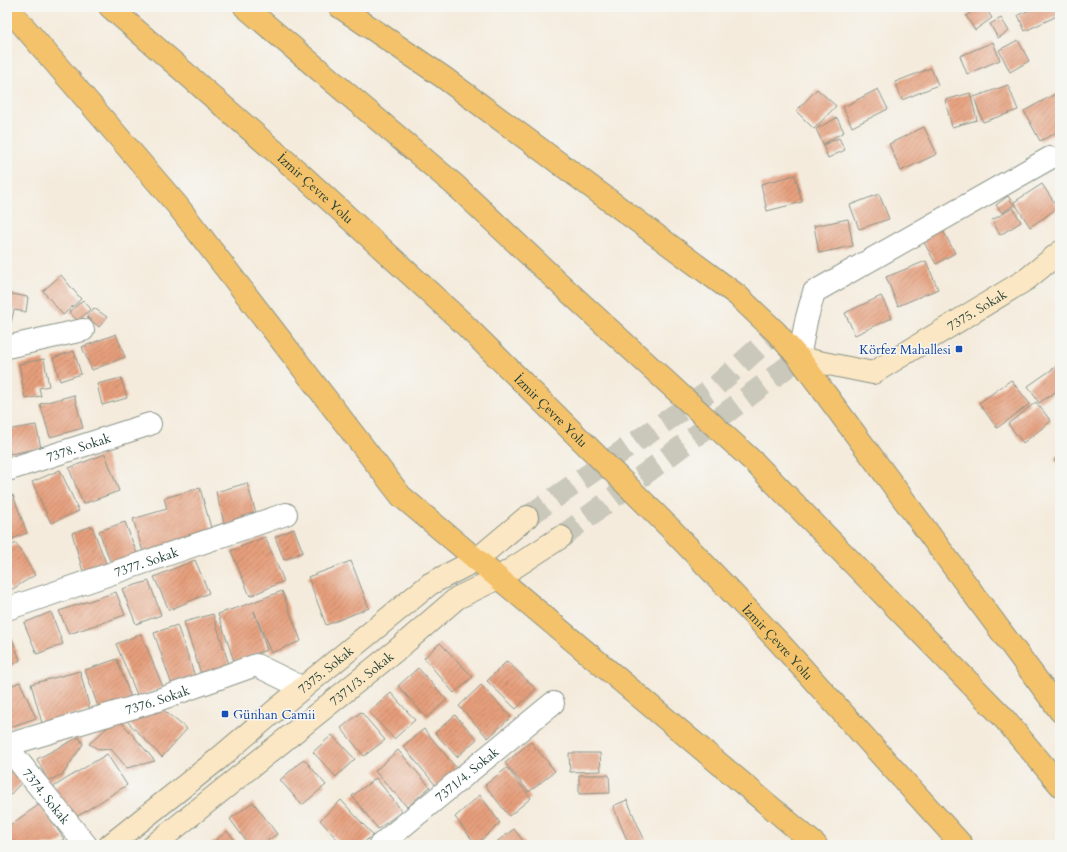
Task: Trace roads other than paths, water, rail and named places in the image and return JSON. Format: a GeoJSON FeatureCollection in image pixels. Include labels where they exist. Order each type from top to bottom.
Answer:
{"type":"FeatureCollection","features":[{"type":"Feature","properties":{"kind":"highway"},"geometry":{"type":"LineString","coordinates":[[7,7],[177,205],[401,496],[816,845]]}},
{"type":"Feature","properties":{"kind":"highway","name":"İzmir Çevre Yolu"},"geometry":{"type":"LineString","coordinates":[[110,7],[303,176],[473,333],[673,531],[777,640],[962,845]]}},
{"type":"Feature","properties":{"kind":"highway"},"geometry":{"type":"LineString","coordinates":[[245,7],[456,186],[755,463],[1001,715],[1060,785]]}},
{"type":"Feature","properties":{"kind":"highway"},"geometry":{"type":"LineString","coordinates":[[340,7],[443,77],[737,295],[776,332],[799,358],[1060,711]]}},
{"type":"Feature","properties":{"kind":"street"},"geometry":{"type":"LineString","coordinates":[[799,358],[806,321],[814,292],[1050,158]]}},
{"type":"Feature","properties":{"kind":"street","name":"7375. Sokak"},"geometry":{"type":"LineString","coordinates":[[799,358],[873,373],[1027,279],[1060,252]]}},
{"type":"Feature","properties":{"kind":"street"},"geometry":{"type":"LineString","coordinates":[[7,347],[83,330]]}},
{"type":"Feature","properties":{"kind":"street","name":"7378. Sokak"},"geometry":{"type":"LineString","coordinates":[[7,470],[150,424]]}},
{"type":"Feature","properties":{"kind":"street","name":"7377. Sokak"},"geometry":{"type":"LineString","coordinates":[[7,609],[286,514]]}},
{"type":"Feature","properties":{"kind":"street","name":"7375. Sokak"},"geometry":{"type":"LineString","coordinates":[[110,845],[217,760],[430,584],[476,560],[527,517]]}},
{"type":"Feature","properties":{"kind":"street"},"geometry":{"type":"LineString","coordinates":[[498,578],[561,536]]}},
{"type":"Feature","properties":{"kind":"street","name":"7371/3. Sokak"},"geometry":{"type":"LineString","coordinates":[[154,845],[399,648],[457,598],[498,578]]}},
{"type":"Feature","properties":{"kind":"street","name":"7376. Sokak"},"geometry":{"type":"LineString","coordinates":[[7,746],[155,701],[256,665],[303,688]]}},
{"type":"Feature","properties":{"kind":"street","name":"7371/4. Sokak"},"geometry":{"type":"LineString","coordinates":[[380,845],[553,703]]}},
{"type":"Feature","properties":{"kind":"street","name":"7374. Sokak"},"geometry":{"type":"LineString","coordinates":[[7,746],[86,845]]}},
{"type":"Feature","properties":{"kind":"tunnel"},"geometry":{"type":"LineString","coordinates":[[527,517],[714,388],[776,332]]}},
{"type":"Feature","properties":{"kind":"tunnel"},"geometry":{"type":"LineString","coordinates":[[561,537],[799,358]]}},
{"type":"Feature","properties":{"kind":"place","name":"Körfez Mahallesi"},"geometry":{"type":"Point","coordinates":[959,349]}},
{"type":"Feature","properties":{"kind":"place","name":"Günhan Camii"},"geometry":{"type":"Point","coordinates":[225,714]}}]}
